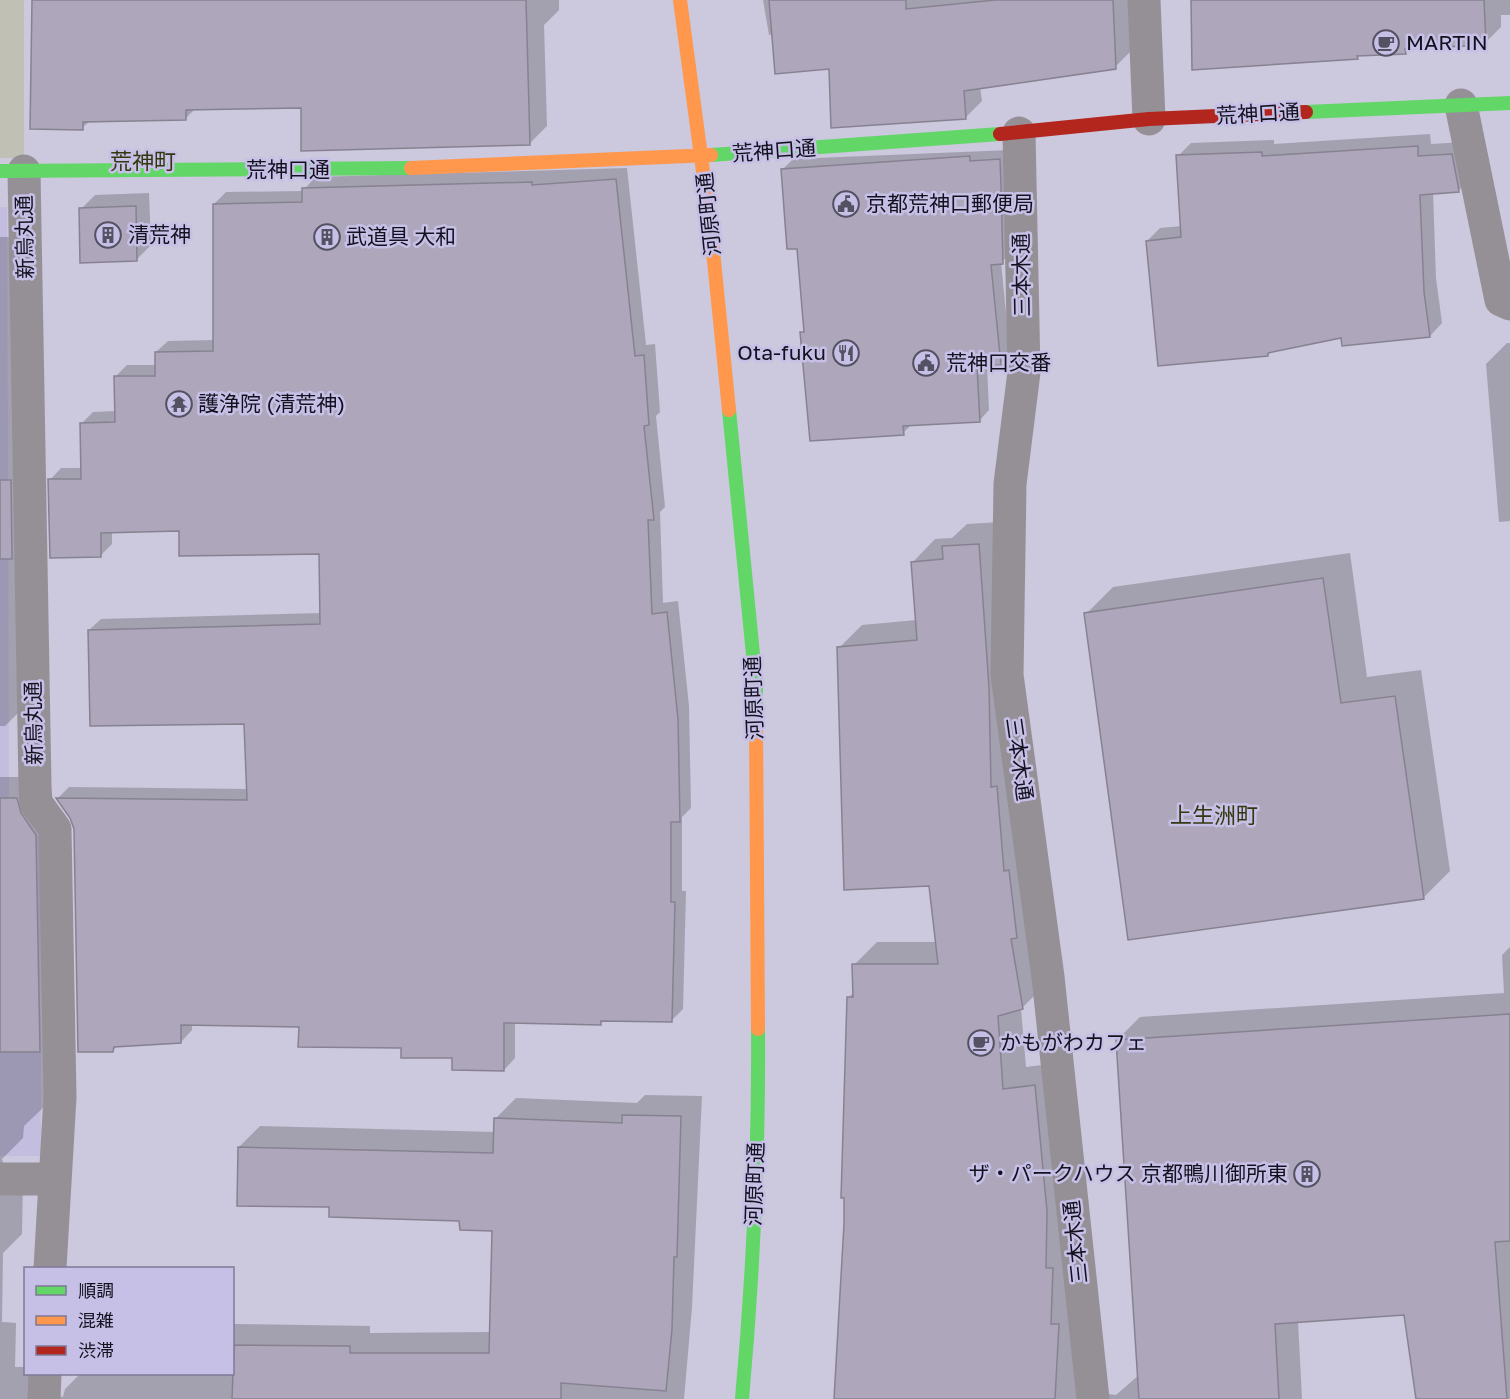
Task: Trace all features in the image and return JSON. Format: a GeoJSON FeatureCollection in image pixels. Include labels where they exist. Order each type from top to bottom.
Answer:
{"type":"FeatureCollection","features":[{"type":"Feature","properties":{"kind":"street","name":"河原町通"},"geometry":{"type":"LineString","coordinates":[[680,0],[702,155],[756,685],[759,1107],[749,1323],[742,1399]]}},
{"type":"Feature","properties":{"kind":"street"},"geometry":{"type":"LineString","coordinates":[[1143,0],[1149,119]]}},
{"type":"Feature","properties":{"kind":"street","name":"荒神口通"},"geometry":{"type":"LineString","coordinates":[[12,171],[384,169],[702,155],[1019,133],[1149,119],[1510,103]]}},
{"type":"Feature","properties":{"kind":"street"},"geometry":{"type":"LineString","coordinates":[[1461,105],[1501,300],[1510,304]]}},
{"type":"Feature","properties":{"kind":"street","name":"三本木通"},"geometry":{"type":"LineString","coordinates":[[1019,133],[1024,372],[1010,484],[1007,675],[1048,977],[1092,1391]]}},
{"type":"Feature","properties":{"kind":"street","name":"新烏丸通"},"geometry":{"type":"LineString","coordinates":[[12,171],[36,803],[55,829],[60,1097],[50,1267]]}},
{"type":"Feature","properties":{"kind":"street"},"geometry":{"type":"LineString","coordinates":[[0,1179],[55,1179]]}},
{"type":"Feature","properties":{"kind":"street"},"geometry":{"type":"LineString","coordinates":[[44,1399],[45,1375]]}},
{"type":"Feature","properties":{"kind":"shaded area"},"geometry":{"type":"Polygon","coordinates":[[[0,0],[24,0],[24,158],[0,158],[0,0]]]}},
{"type":"Feature","properties":{"kind":"shaded area"},"geometry":{"type":"Polygon","coordinates":[[[0,207],[7,207],[9,812],[40,838],[41,1156],[0,1156],[0,207]]]}},
{"type":"Feature","properties":{"kind":"building"},"geometry":{"type":"Polygon","coordinates":[[[32,0],[526,0],[530,145],[301,151],[301,108],[186,110],[186,120],[83,122],[83,130],[30,129],[32,0]]]}},
{"type":"Feature","properties":{"kind":"building"},"geometry":{"type":"Polygon","coordinates":[[[769,0],[906,0],[906,9],[995,0],[1113,0],[1116,69],[964,91],[966,119],[831,128],[829,69],[775,74],[769,0]]]}},
{"type":"Feature","properties":{"kind":"building"},"geometry":{"type":"Polygon","coordinates":[[[1191,0],[1484,0],[1486,45],[1405,49],[1406,54],[1357,56],[1358,59],[1192,70],[1191,0]]]}},
{"type":"Feature","properties":{"kind":"building"},"geometry":{"type":"Polygon","coordinates":[[[1418,146],[1418,156],[1452,154],[1459,192],[1420,195],[1424,292],[1430,337],[1342,346],[1341,338],[1268,353],[1268,356],[1158,366],[1146,241],[1181,237],[1176,155],[1262,152],[1262,156],[1418,146]]]}},
{"type":"Feature","properties":{"kind":"building"},"geometry":{"type":"Polygon","coordinates":[[[970,156],[970,161],[1000,159],[1003,264],[991,265],[1001,365],[977,367],[980,422],[903,426],[904,435],[810,441],[800,332],[804,332],[797,249],[787,249],[781,169],[970,156]]]}},
{"type":"Feature","properties":{"kind":"building"},"geometry":{"type":"Polygon","coordinates":[[[616,179],[635,356],[644,355],[649,425],[644,426],[654,520],[648,520],[652,614],[667,612],[678,719],[680,822],[671,822],[671,902],[675,902],[672,1022],[601,1021],[601,1025],[504,1023],[504,1071],[452,1070],[452,1058],[401,1058],[401,1048],[298,1047],[299,1027],[181,1025],[181,1043],[114,1047],[113,1052],[78,1052],[74,829],[70,818],[56,798],[247,800],[244,724],[90,726],[88,630],[320,624],[319,554],[179,556],[179,531],[101,533],[101,557],[50,558],[48,479],[81,479],[80,423],[115,422],[114,376],[155,376],[155,352],[213,351],[213,204],[302,202],[302,188],[532,182],[532,185],[616,179]]]}},
{"type":"Feature","properties":{"kind":"building","name":"清荒神"},"geometry":{"type":"Polygon","coordinates":[[[136,206],[137,261],[80,263],[79,208],[136,206]]]}},
{"type":"Feature","properties":{"kind":"building"},"geometry":{"type":"Polygon","coordinates":[[[0,480],[11,480],[12,559],[0,559],[0,480]]]}},
{"type":"Feature","properties":{"kind":"building"},"geometry":{"type":"Polygon","coordinates":[[[979,544],[989,687],[991,787],[997,786],[1004,871],[1009,870],[1017,938],[1011,939],[1023,1009],[998,1016],[1003,1089],[1035,1085],[1047,1211],[1046,1268],[1053,1268],[1051,1324],[1059,1324],[1055,1399],[834,1399],[844,1224],[844,1198],[841,1198],[847,997],[853,997],[852,964],[938,964],[929,886],[844,890],[837,647],[917,640],[911,562],[943,559],[942,546],[979,544]]]}},
{"type":"Feature","properties":{"kind":"building"},"geometry":{"type":"Polygon","coordinates":[[[1323,578],[1341,703],[1395,696],[1424,899],[1128,940],[1084,613],[1323,578]]]}},
{"type":"Feature","properties":{"kind":"building"},"geometry":{"type":"Polygon","coordinates":[[[0,798],[17,798],[21,813],[36,835],[40,1052],[0,1052],[0,798]]]}},
{"type":"Feature","properties":{"kind":"building","name":"ザ・パークハウス 京都鴨川御所東"},"geometry":{"type":"Polygon","coordinates":[[[1510,1014],[1510,1241],[1495,1242],[1507,1399],[1416,1399],[1404,1315],[1275,1324],[1279,1399],[1139,1399],[1116,1040],[1510,1014]]]}},
{"type":"Feature","properties":{"kind":"building"},"geometry":{"type":"Polygon","coordinates":[[[622,1115],[681,1116],[677,1257],[674,1257],[672,1329],[666,1391],[561,1383],[561,1399],[232,1399],[234,1345],[350,1346],[350,1353],[489,1353],[492,1231],[460,1230],[459,1221],[329,1217],[329,1207],[237,1206],[238,1147],[493,1153],[494,1118],[622,1123],[622,1115]]]}},
{"type":"Feature","properties":{"kind":"traffic: fast"},"geometry":{"type":"LineString","coordinates":[[1306,112],[1510,103]]}},
{"type":"Feature","properties":{"kind":"traffic: fast"},"geometry":{"type":"LineString","coordinates":[[711,155],[1000,134]]}},
{"type":"Feature","properties":{"kind":"traffic: fast"},"geometry":{"type":"LineString","coordinates":[[0,171],[411,168]]}},
{"type":"Feature","properties":{"kind":"traffic: fast"},"geometry":{"type":"LineString","coordinates":[[729,410],[756,685],[756,723]]}},
{"type":"Feature","properties":{"kind":"traffic: fast"},"geometry":{"type":"LineString","coordinates":[[742,1399],[755,1214],[758,1029]]}},
{"type":"Feature","properties":{"kind":"traffic: slow"},"geometry":{"type":"LineString","coordinates":[[680,0],[711,231],[729,410]]}},
{"type":"Feature","properties":{"kind":"traffic: slow"},"geometry":{"type":"LineString","coordinates":[[411,168],[711,155]]}},
{"type":"Feature","properties":{"kind":"traffic: slow"},"geometry":{"type":"LineString","coordinates":[[756,723],[758,1029]]}},
{"type":"Feature","properties":{"kind":"traffic: jam"},"geometry":{"type":"LineString","coordinates":[[1000,134],[1149,119],[1306,112]]}},
{"type":"Feature","properties":{"kind":"place","name":"MARTIN"},"geometry":{"type":"Point","coordinates":[1386,43]}},
{"type":"Feature","properties":{"kind":"place","name":"京都荒神口郵便局"},"geometry":{"type":"Point","coordinates":[846,204]}},
{"type":"Feature","properties":{"kind":"place","name":"清荒神"},"geometry":{"type":"Point","coordinates":[108,235]}},
{"type":"Feature","properties":{"kind":"place","name":"武道具 大和"},"geometry":{"type":"Point","coordinates":[327,237]}},
{"type":"Feature","properties":{"kind":"place","name":"Ota-fuku"},"geometry":{"type":"Point","coordinates":[846,353]}},
{"type":"Feature","properties":{"kind":"place","name":"荒神口交番"},"geometry":{"type":"Point","coordinates":[926,363]}},
{"type":"Feature","properties":{"kind":"place","name":"護浄院 (清荒神)"},"geometry":{"type":"Point","coordinates":[179,404]}},
{"type":"Feature","properties":{"kind":"place","name":"かもがわカフェ"},"geometry":{"type":"Point","coordinates":[981,1043]}},
{"type":"Feature","properties":{"kind":"place","name":"ザ・パークハウス 京都鴨川御所東"},"geometry":{"type":"Point","coordinates":[1307,1174]}},
{"type":"Feature","properties":{"kind":"district","name":"荒神町"},"geometry":{"type":"Point","coordinates":[143,161]}},
{"type":"Feature","properties":{"kind":"district","name":"上生洲町"},"geometry":{"type":"Point","coordinates":[1214,815]}}]}
